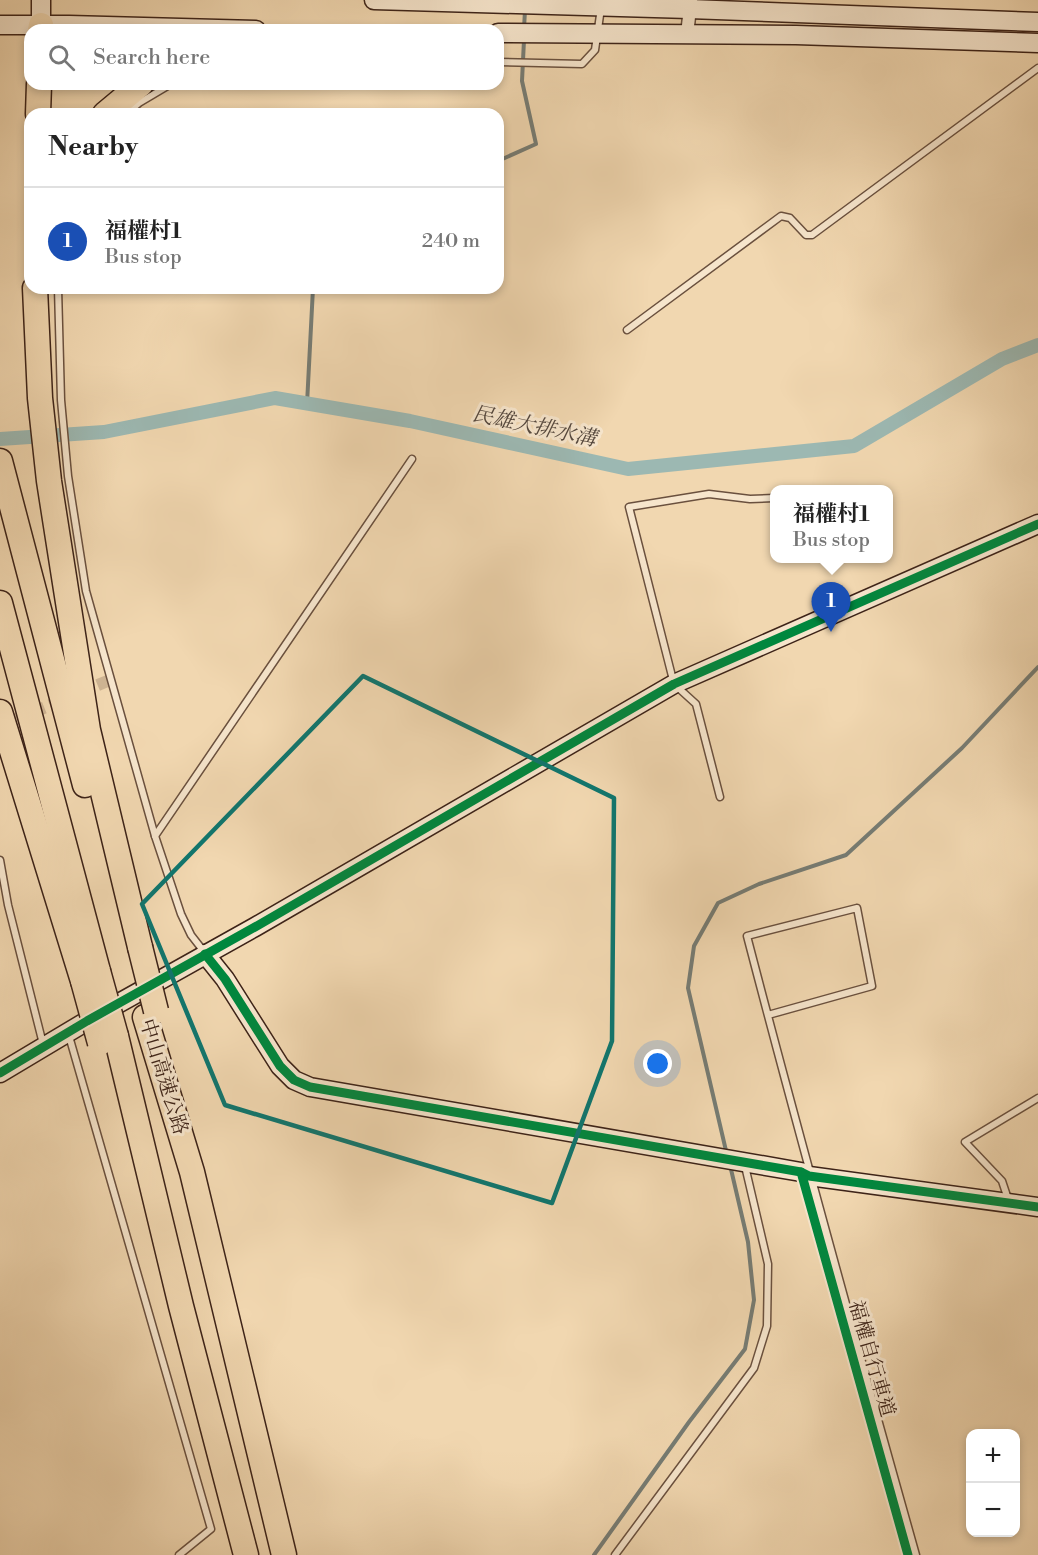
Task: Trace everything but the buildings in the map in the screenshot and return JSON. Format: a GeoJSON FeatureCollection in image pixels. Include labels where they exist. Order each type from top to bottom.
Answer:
{"type":"FeatureCollection","features":[{"type":"Feature","properties":{"kind":"highway"},"geometry":{"type":"LineString","coordinates":[[38,108],[39,90]]}},
{"type":"Feature","properties":{"kind":"highway"},"geometry":{"type":"LineString","coordinates":[[112,108],[134,90]]}},
{"type":"Feature","properties":{"kind":"highway"},"geometry":{"type":"LineString","coordinates":[[36,294],[51,399],[58,478],[88,730],[134,950]]}},
{"type":"Feature","properties":{"kind":"highway","name":"中山高速公路"},"geometry":{"type":"LineString","coordinates":[[1,466],[151,1014],[192,1172],[284,1555]]}},
{"type":"Feature","properties":{"kind":"highway"},"geometry":{"type":"LineString","coordinates":[[0,603],[137,1163],[154,1192],[246,1555]]}},
{"type":"Feature","properties":{"kind":"highway"},"geometry":{"type":"LineString","coordinates":[[0,712],[91,976]]}},
{"type":"Feature","properties":{"kind":"street"},"geometry":{"type":"LineString","coordinates":[[40,0],[40,24]]}},
{"type":"Feature","properties":{"kind":"street"},"geometry":{"type":"LineString","coordinates":[[374,0],[690,4],[1038,22]]}},
{"type":"Feature","properties":{"kind":"street"},"geometry":{"type":"LineString","coordinates":[[687,34],[690,4]]}},
{"type":"Feature","properties":{"kind":"street"},"geometry":{"type":"LineString","coordinates":[[0,26],[24,27]]}},
{"type":"Feature","properties":{"kind":"street"},"geometry":{"type":"LineString","coordinates":[[504,33],[796,35],[1038,43]]}},
{"type":"Feature","properties":{"kind":"street"},"geometry":{"type":"LineString","coordinates":[[0,1073],[674,684],[1038,524]]}},
{"type":"Feature","properties":{"kind":"street"},"geometry":{"type":"LineString","coordinates":[[205,954],[225,979],[280,1066],[294,1080],[310,1087],[801,1172],[809,1176],[1038,1207]]}},
{"type":"Feature","properties":{"kind":"lane"},"geometry":{"type":"LineString","coordinates":[[504,62],[582,64],[595,50],[599,4]]}},
{"type":"Feature","properties":{"kind":"lane"},"geometry":{"type":"LineString","coordinates":[[627,330],[781,216],[790,218],[806,235],[812,235],[1038,68]]}},
{"type":"Feature","properties":{"kind":"lane"},"geometry":{"type":"LineString","coordinates":[[133,108],[161,90]]}},
{"type":"Feature","properties":{"kind":"lane"},"geometry":{"type":"LineString","coordinates":[[51,399],[58,294]]}},
{"type":"Feature","properties":{"kind":"lane"},"geometry":{"type":"LineString","coordinates":[[155,836],[412,459]]}},
{"type":"Feature","properties":{"kind":"lane"},"geometry":{"type":"LineString","coordinates":[[58,478],[110,680],[155,836],[181,914],[191,935],[205,954]]}},
{"type":"Feature","properties":{"kind":"lane"},"geometry":{"type":"LineString","coordinates":[[720,797],[696,704],[674,684],[629,507],[709,494],[750,499],[770,498]]}},
{"type":"Feature","properties":{"kind":"lane"},"geometry":{"type":"LineString","coordinates":[[0,860],[8,905],[44,1047]]}},
{"type":"Feature","properties":{"kind":"lane"},"geometry":{"type":"LineString","coordinates":[[768,1015],[872,986],[857,908],[747,936],[809,1176],[916,1555]]}},
{"type":"Feature","properties":{"kind":"lane"},"geometry":{"type":"LineString","coordinates":[[68,1033],[211,1529],[179,1555]]}},
{"type":"Feature","properties":{"kind":"lane"},"geometry":{"type":"LineString","coordinates":[[1009,1202],[1002,1181],[964,1142],[1038,1098]]}},
{"type":"Feature","properties":{"kind":"lane"},"geometry":{"type":"LineString","coordinates":[[615,1555],[754,1368],[767,1326],[768,1264],[734,1161]]}},
{"type":"Feature","properties":{"kind":"highlighted area"},"geometry":{"type":"Polygon","coordinates":[[[363,676],[614,798],[612,1041],[552,1203],[225,1105],[142,904],[363,676]]]}},
{"type":"Feature","properties":{"kind":"waterway"},"geometry":{"type":"LineString","coordinates":[[524,29],[525,10]]}},
{"type":"Feature","properties":{"kind":"waterway"},"geometry":{"type":"LineString","coordinates":[[504,158],[536,144],[522,81],[524,40]]}},
{"type":"Feature","properties":{"kind":"waterway"},"geometry":{"type":"LineString","coordinates":[[307,404],[313,294]]}},
{"type":"Feature","properties":{"kind":"waterway","name":"民雄大排水溝"},"geometry":{"type":"LineString","coordinates":[[0,439],[104,432],[275,398],[410,421],[628,469],[854,446],[1002,359],[1038,345]]}},
{"type":"Feature","properties":{"kind":"waterway"},"geometry":{"type":"LineString","coordinates":[[727,1155],[688,988],[694,946],[718,903],[759,884],[846,855],[962,748],[1038,667]]}},
{"type":"Feature","properties":{"kind":"waterway"},"geometry":{"type":"LineString","coordinates":[[594,1555],[689,1422],[745,1349],[754,1300],[748,1242],[730,1165]]}},
{"type":"Feature","properties":{"kind":"tunnel"},"geometry":{"type":"LineString","coordinates":[[81,692],[110,680]]}},
{"type":"Feature","properties":{"kind":"tunnel"},"geometry":{"type":"LineString","coordinates":[[0,726],[65,699]]}},
{"type":"Feature","properties":{"kind":"cycle path"},"geometry":{"type":"LineString","coordinates":[[0,1073],[674,684],[1038,524]]}},
{"type":"Feature","properties":{"kind":"cycle path"},"geometry":{"type":"LineString","coordinates":[[205,954],[225,979],[280,1066],[294,1080],[310,1087],[801,1172],[809,1176],[1038,1207]]}},
{"type":"Feature","properties":{"kind":"cycle path","name":"福權自行車道"},"geometry":{"type":"LineString","coordinates":[[801,1172],[908,1555]]}},
{"type":"Feature","properties":{"kind":"place","name":"福權村1"},"geometry":{"type":"Point","coordinates":[831,632]}}]}
